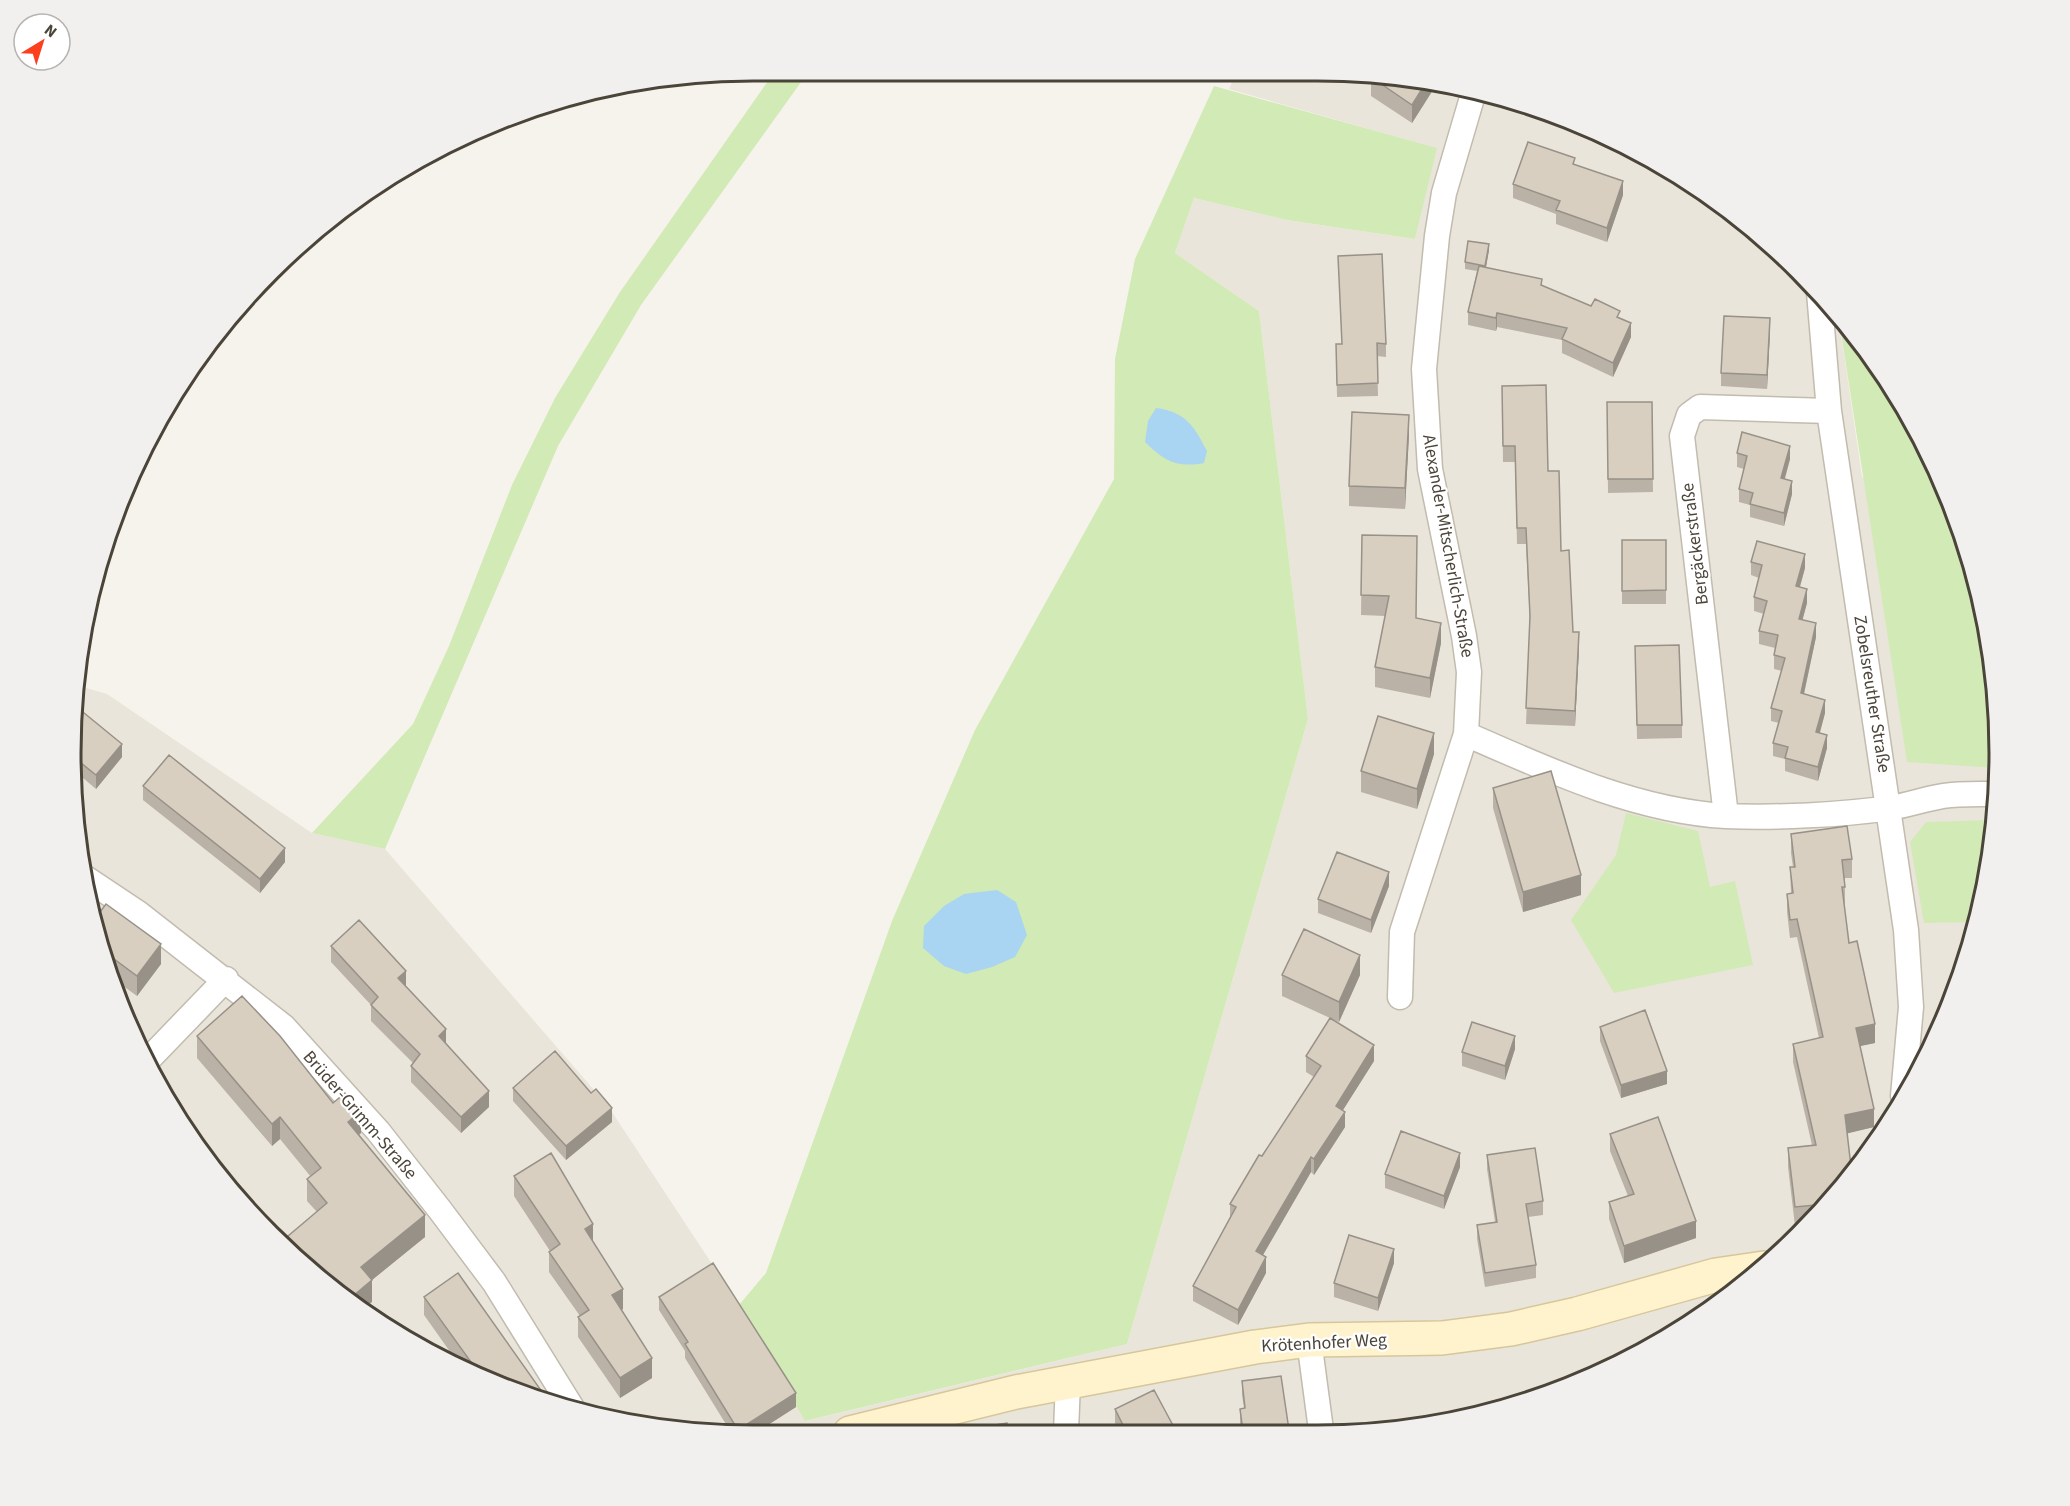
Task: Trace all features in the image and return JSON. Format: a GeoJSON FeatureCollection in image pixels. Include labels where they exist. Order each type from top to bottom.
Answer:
{"type":"FeatureCollection","features":[{"type":"Feature","properties":{"kind":"street","name":"Alexander-Mitscherlich-Straße"},"geometry":{"type":"LineString","coordinates":[[1400,997],[1402,932],[1467,734],[1469,672],[1464,636],[1430,469],[1424,369],[1437,236],[1444,193],[1472,99]]}},
{"type":"Feature","properties":{"kind":"street","name":"Zobelsreuther Straße"},"geometry":{"type":"LineString","coordinates":[[1820,308],[1829,411],[1906,930],[1911,1007],[1905,1079]]}},
{"type":"Feature","properties":{"kind":"street","name":"Bergäckerstraße"},"geometry":{"type":"LineString","coordinates":[[1726,816],[1682,436],[1689,415],[1700,407],[1829,411]]}},
{"type":"Feature","properties":{"kind":"street"},"geometry":{"type":"LineString","coordinates":[[1467,734],[1552,772],[1636,799],[1686,811],[1726,816],[1889,808],[1945,796],[1988,794]]}},
{"type":"Feature","properties":{"kind":"street","name":"Brüder-Grimm-Straße"},"geometry":{"type":"LineString","coordinates":[[94,884],[225,980],[284,1027],[378,1131],[494,1282],[566,1398]]}},
{"type":"Feature","properties":{"kind":"street"},"geometry":{"type":"LineString","coordinates":[[153,1055],[225,980]]}},
{"type":"Feature","properties":{"kind":"street","name":"Krötenhofer Weg"},"geometry":{"type":"LineString","coordinates":[[884,1425],[1068,1381],[1255,1347],[1309,1340],[1442,1338],[1511,1329],[1577,1314],[1716,1275],[1744,1271]]}},
{"type":"Feature","properties":{"kind":"street"},"geometry":{"type":"LineString","coordinates":[[1309,1340],[1320,1425]]}},
{"type":"Feature","properties":{"kind":"street"},"geometry":{"type":"LineString","coordinates":[[1066,1425],[1068,1381]]}},
{"type":"Feature","properties":{"kind":"shaded area"},"geometry":{"type":"Polygon","coordinates":[[[1233,81],[1361,82],[1405,87],[1491,104],[1574,132],[1653,171],[1726,220],[1792,278],[1841,333],[1862,477],[1949,526],[1966,579],[1976,622],[1988,709],[1988,797],[1976,884],[1966,927],[1938,1010],[1920,1050],[1876,1126],[1822,1196],[1792,1228],[1726,1286],[1690,1312],[1614,1356],[1574,1374],[1491,1402],[1405,1419],[1361,1424],[1317,1425],[709,1424],[622,1412],[537,1389],[456,1356],[380,1312],[310,1258],[248,1196],[194,1126],[150,1050],[117,969],[94,884],[82,797],[81,753],[84,687],[107,694],[312,833],[385,849],[608,1106],[739,1305],[806,1421],[1127,1344],[1308,719],[1259,311],[1175,253],[1194,198],[1287,220],[1415,239],[1436,148],[1229,89],[1233,81]]]}},
{"type":"Feature","properties":{"kind":"green space"},"geometry":{"type":"Polygon","coordinates":[[[768,81],[802,81],[641,305],[558,446],[385,849],[312,833],[413,724],[449,646],[512,485],[555,398],[620,292],[768,81]]]}},
{"type":"Feature","properties":{"kind":"green space"},"geometry":{"type":"Polygon","coordinates":[[[1214,86],[1437,148],[1415,239],[1287,220],[1194,198],[1175,253],[1259,311],[1308,719],[1127,1344],[805,1421],[739,1305],[766,1273],[892,921],[975,730],[1114,479],[1115,359],[1135,259],[1214,86]]]}},
{"type":"Feature","properties":{"kind":"green space"},"geometry":{"type":"Polygon","coordinates":[[[1841,333],[1876,380],[1899,417],[1938,496],[1966,579],[1983,665],[1988,709],[1989,767],[1907,762],[1841,333]]]}},
{"type":"Feature","properties":{"kind":"green space"},"geometry":{"type":"Polygon","coordinates":[[[1626,813],[1698,831],[1710,887],[1735,881],[1753,965],[1614,993],[1571,920],[1616,855],[1626,813]]]}},
{"type":"Feature","properties":{"kind":"green space"},"geometry":{"type":"Polygon","coordinates":[[[1985,820],[1976,884],[1967,922],[1924,923],[1910,842],[1926,822],[1985,820]]]}},
{"type":"Feature","properties":{"kind":"water"},"geometry":{"type":"Polygon","coordinates":[[[1156,408],[1175,413],[1193,427],[1207,451],[1204,463],[1171,462],[1145,442],[1148,421],[1156,408]]]}},
{"type":"Feature","properties":{"kind":"water"},"geometry":{"type":"Polygon","coordinates":[[[997,890],[1016,902],[1027,935],[1015,957],[992,967],[966,974],[944,966],[923,948],[924,926],[944,906],[964,894],[997,890]]]}},
{"type":"Feature","properties":{"kind":"building"},"geometry":{"type":"Polygon","coordinates":[[[1382,84],[1422,90],[1412,105],[1382,84]]]}},
{"type":"Feature","properties":{"kind":"building"},"geometry":{"type":"Polygon","coordinates":[[[1528,142],[1575,158],[1573,164],[1623,181],[1607,228],[1556,210],[1560,201],[1513,184],[1528,142]]]}},
{"type":"Feature","properties":{"kind":"building"},"geometry":{"type":"Polygon","coordinates":[[[1468,241],[1489,244],[1485,266],[1465,262],[1468,241]]]}},
{"type":"Feature","properties":{"kind":"building"},"geometry":{"type":"Polygon","coordinates":[[[1382,254],[1386,344],[1377,343],[1378,383],[1337,385],[1336,344],[1342,344],[1338,256],[1382,254]]]}},
{"type":"Feature","properties":{"kind":"building"},"geometry":{"type":"Polygon","coordinates":[[[1479,266],[1542,279],[1541,285],[1591,306],[1595,299],[1620,311],[1617,317],[1631,323],[1613,363],[1562,339],[1567,328],[1497,313],[1496,318],[1468,312],[1479,266]]]}},
{"type":"Feature","properties":{"kind":"building"},"geometry":{"type":"Polygon","coordinates":[[[1724,316],[1770,318],[1767,375],[1721,373],[1724,316]]]}},
{"type":"Feature","properties":{"kind":"building"},"geometry":{"type":"Polygon","coordinates":[[[1546,385],[1548,471],[1559,471],[1561,551],[1569,550],[1573,632],[1579,632],[1575,711],[1526,708],[1530,616],[1526,528],[1517,528],[1515,446],[1503,446],[1502,386],[1546,385]]]}},
{"type":"Feature","properties":{"kind":"building"},"geometry":{"type":"Polygon","coordinates":[[[1607,402],[1652,402],[1653,479],[1608,479],[1607,402]]]}},
{"type":"Feature","properties":{"kind":"building"},"geometry":{"type":"Polygon","coordinates":[[[1352,412],[1409,415],[1405,488],[1349,486],[1352,412]]]}},
{"type":"Feature","properties":{"kind":"building"},"geometry":{"type":"Polygon","coordinates":[[[1742,432],[1790,446],[1781,478],[1792,481],[1784,513],[1750,504],[1753,493],[1739,489],[1747,456],[1737,453],[1742,432]]]}},
{"type":"Feature","properties":{"kind":"building"},"geometry":{"type":"Polygon","coordinates":[[[1362,535],[1417,536],[1416,618],[1441,623],[1430,678],[1375,667],[1389,596],[1361,595],[1362,535]]]}},
{"type":"Feature","properties":{"kind":"building"},"geometry":{"type":"Polygon","coordinates":[[[1622,540],[1666,540],[1666,590],[1622,591],[1622,540]]]}},
{"type":"Feature","properties":{"kind":"building"},"geometry":{"type":"Polygon","coordinates":[[[1757,541],[1805,554],[1796,586],[1807,589],[1799,619],[1816,623],[1801,693],[1825,700],[1816,732],[1827,735],[1818,767],[1785,758],[1788,747],[1773,743],[1782,711],[1771,708],[1785,658],[1774,655],[1778,635],[1759,631],[1767,601],[1754,597],[1762,565],[1751,562],[1757,541]]]}},
{"type":"Feature","properties":{"kind":"building"},"geometry":{"type":"Polygon","coordinates":[[[1679,645],[1682,725],[1637,725],[1635,646],[1679,645]]]}},
{"type":"Feature","properties":{"kind":"building"},"geometry":{"type":"Polygon","coordinates":[[[82,711],[122,744],[96,775],[81,763],[82,711]]]}},
{"type":"Feature","properties":{"kind":"building"},"geometry":{"type":"Polygon","coordinates":[[[1378,716],[1434,733],[1417,789],[1361,771],[1378,716]]]}},
{"type":"Feature","properties":{"kind":"building"},"geometry":{"type":"Polygon","coordinates":[[[169,755],[285,848],[260,879],[143,786],[169,755]]]}},
{"type":"Feature","properties":{"kind":"building"},"geometry":{"type":"Polygon","coordinates":[[[1551,771],[1581,875],[1523,892],[1493,788],[1551,771]]]}},
{"type":"Feature","properties":{"kind":"building"},"geometry":{"type":"Polygon","coordinates":[[[1847,826],[1852,859],[1842,860],[1845,887],[1842,887],[1849,943],[1857,941],[1875,1024],[1856,1028],[1874,1109],[1845,1115],[1850,1161],[1813,1205],[1795,1207],[1788,1148],[1816,1145],[1793,1044],[1823,1037],[1797,919],[1790,920],[1787,894],[1793,893],[1790,867],[1795,867],[1791,834],[1847,826]]]}},
{"type":"Feature","properties":{"kind":"building"},"geometry":{"type":"Polygon","coordinates":[[[1337,852],[1389,872],[1371,920],[1318,899],[1337,852]]]}},
{"type":"Feature","properties":{"kind":"building"},"geometry":{"type":"Polygon","coordinates":[[[106,904],[161,944],[137,976],[114,959],[100,911],[106,904]]]}},
{"type":"Feature","properties":{"kind":"building"},"geometry":{"type":"Polygon","coordinates":[[[359,920],[406,971],[398,978],[446,1029],[439,1036],[489,1091],[461,1117],[411,1066],[420,1054],[371,1005],[378,997],[331,946],[359,920]]]}},
{"type":"Feature","properties":{"kind":"building"},"geometry":{"type":"Polygon","coordinates":[[[1304,929],[1360,955],[1339,1002],[1282,975],[1304,929]]]}},
{"type":"Feature","properties":{"kind":"building"},"geometry":{"type":"Polygon","coordinates":[[[242,996],[280,1036],[333,1103],[345,1093],[361,1111],[348,1122],[425,1215],[361,1267],[372,1280],[355,1294],[287,1237],[327,1203],[307,1179],[321,1168],[280,1117],[272,1124],[197,1036],[242,996]]]}},
{"type":"Feature","properties":{"kind":"building"},"geometry":{"type":"Polygon","coordinates":[[[1645,1010],[1667,1071],[1621,1085],[1600,1027],[1645,1010]]]}},
{"type":"Feature","properties":{"kind":"building"},"geometry":{"type":"Polygon","coordinates":[[[1330,1018],[1374,1045],[1336,1106],[1345,1112],[1314,1159],[1311,1157],[1256,1251],[1266,1257],[1238,1310],[1193,1286],[1236,1207],[1230,1204],[1259,1155],[1262,1156],[1321,1066],[1306,1056],[1330,1018]]]}},
{"type":"Feature","properties":{"kind":"building"},"geometry":{"type":"Polygon","coordinates":[[[1472,1022],[1515,1036],[1505,1066],[1462,1052],[1472,1022]]]}},
{"type":"Feature","properties":{"kind":"building"},"geometry":{"type":"Polygon","coordinates":[[[555,1051],[591,1093],[596,1089],[612,1108],[566,1146],[513,1088],[555,1051]]]}},
{"type":"Feature","properties":{"kind":"building"},"geometry":{"type":"Polygon","coordinates":[[[1658,1117],[1696,1221],[1624,1246],[1609,1202],[1634,1194],[1610,1134],[1658,1117]]]}},
{"type":"Feature","properties":{"kind":"building"},"geometry":{"type":"Polygon","coordinates":[[[1401,1131],[1460,1153],[1444,1196],[1385,1174],[1401,1131]]]}},
{"type":"Feature","properties":{"kind":"building"},"geometry":{"type":"Polygon","coordinates":[[[1535,1148],[1543,1201],[1526,1204],[1536,1265],[1485,1273],[1477,1225],[1497,1222],[1487,1155],[1535,1148]]]}},
{"type":"Feature","properties":{"kind":"building"},"geometry":{"type":"Polygon","coordinates":[[[551,1153],[593,1224],[585,1229],[623,1289],[612,1295],[652,1358],[620,1378],[578,1317],[589,1310],[549,1252],[560,1244],[514,1176],[551,1153]]]}},
{"type":"Feature","properties":{"kind":"building"},"geometry":{"type":"Polygon","coordinates":[[[1349,1235],[1394,1249],[1378,1298],[1334,1283],[1349,1235]]]}},
{"type":"Feature","properties":{"kind":"building"},"geometry":{"type":"Polygon","coordinates":[[[713,1263],[796,1393],[746,1425],[735,1425],[685,1344],[688,1342],[659,1297],[713,1263]]]}},
{"type":"Feature","properties":{"kind":"building"},"geometry":{"type":"Polygon","coordinates":[[[458,1273],[541,1390],[472,1363],[424,1297],[458,1273]]]}},
{"type":"Feature","properties":{"kind":"building"},"geometry":{"type":"Polygon","coordinates":[[[1281,1376],[1288,1425],[1242,1425],[1240,1409],[1245,1408],[1242,1381],[1281,1376]]]}},
{"type":"Feature","properties":{"kind":"building"},"geometry":{"type":"Polygon","coordinates":[[[1154,1390],[1173,1425],[1123,1425],[1115,1409],[1154,1390]]]}}]}
